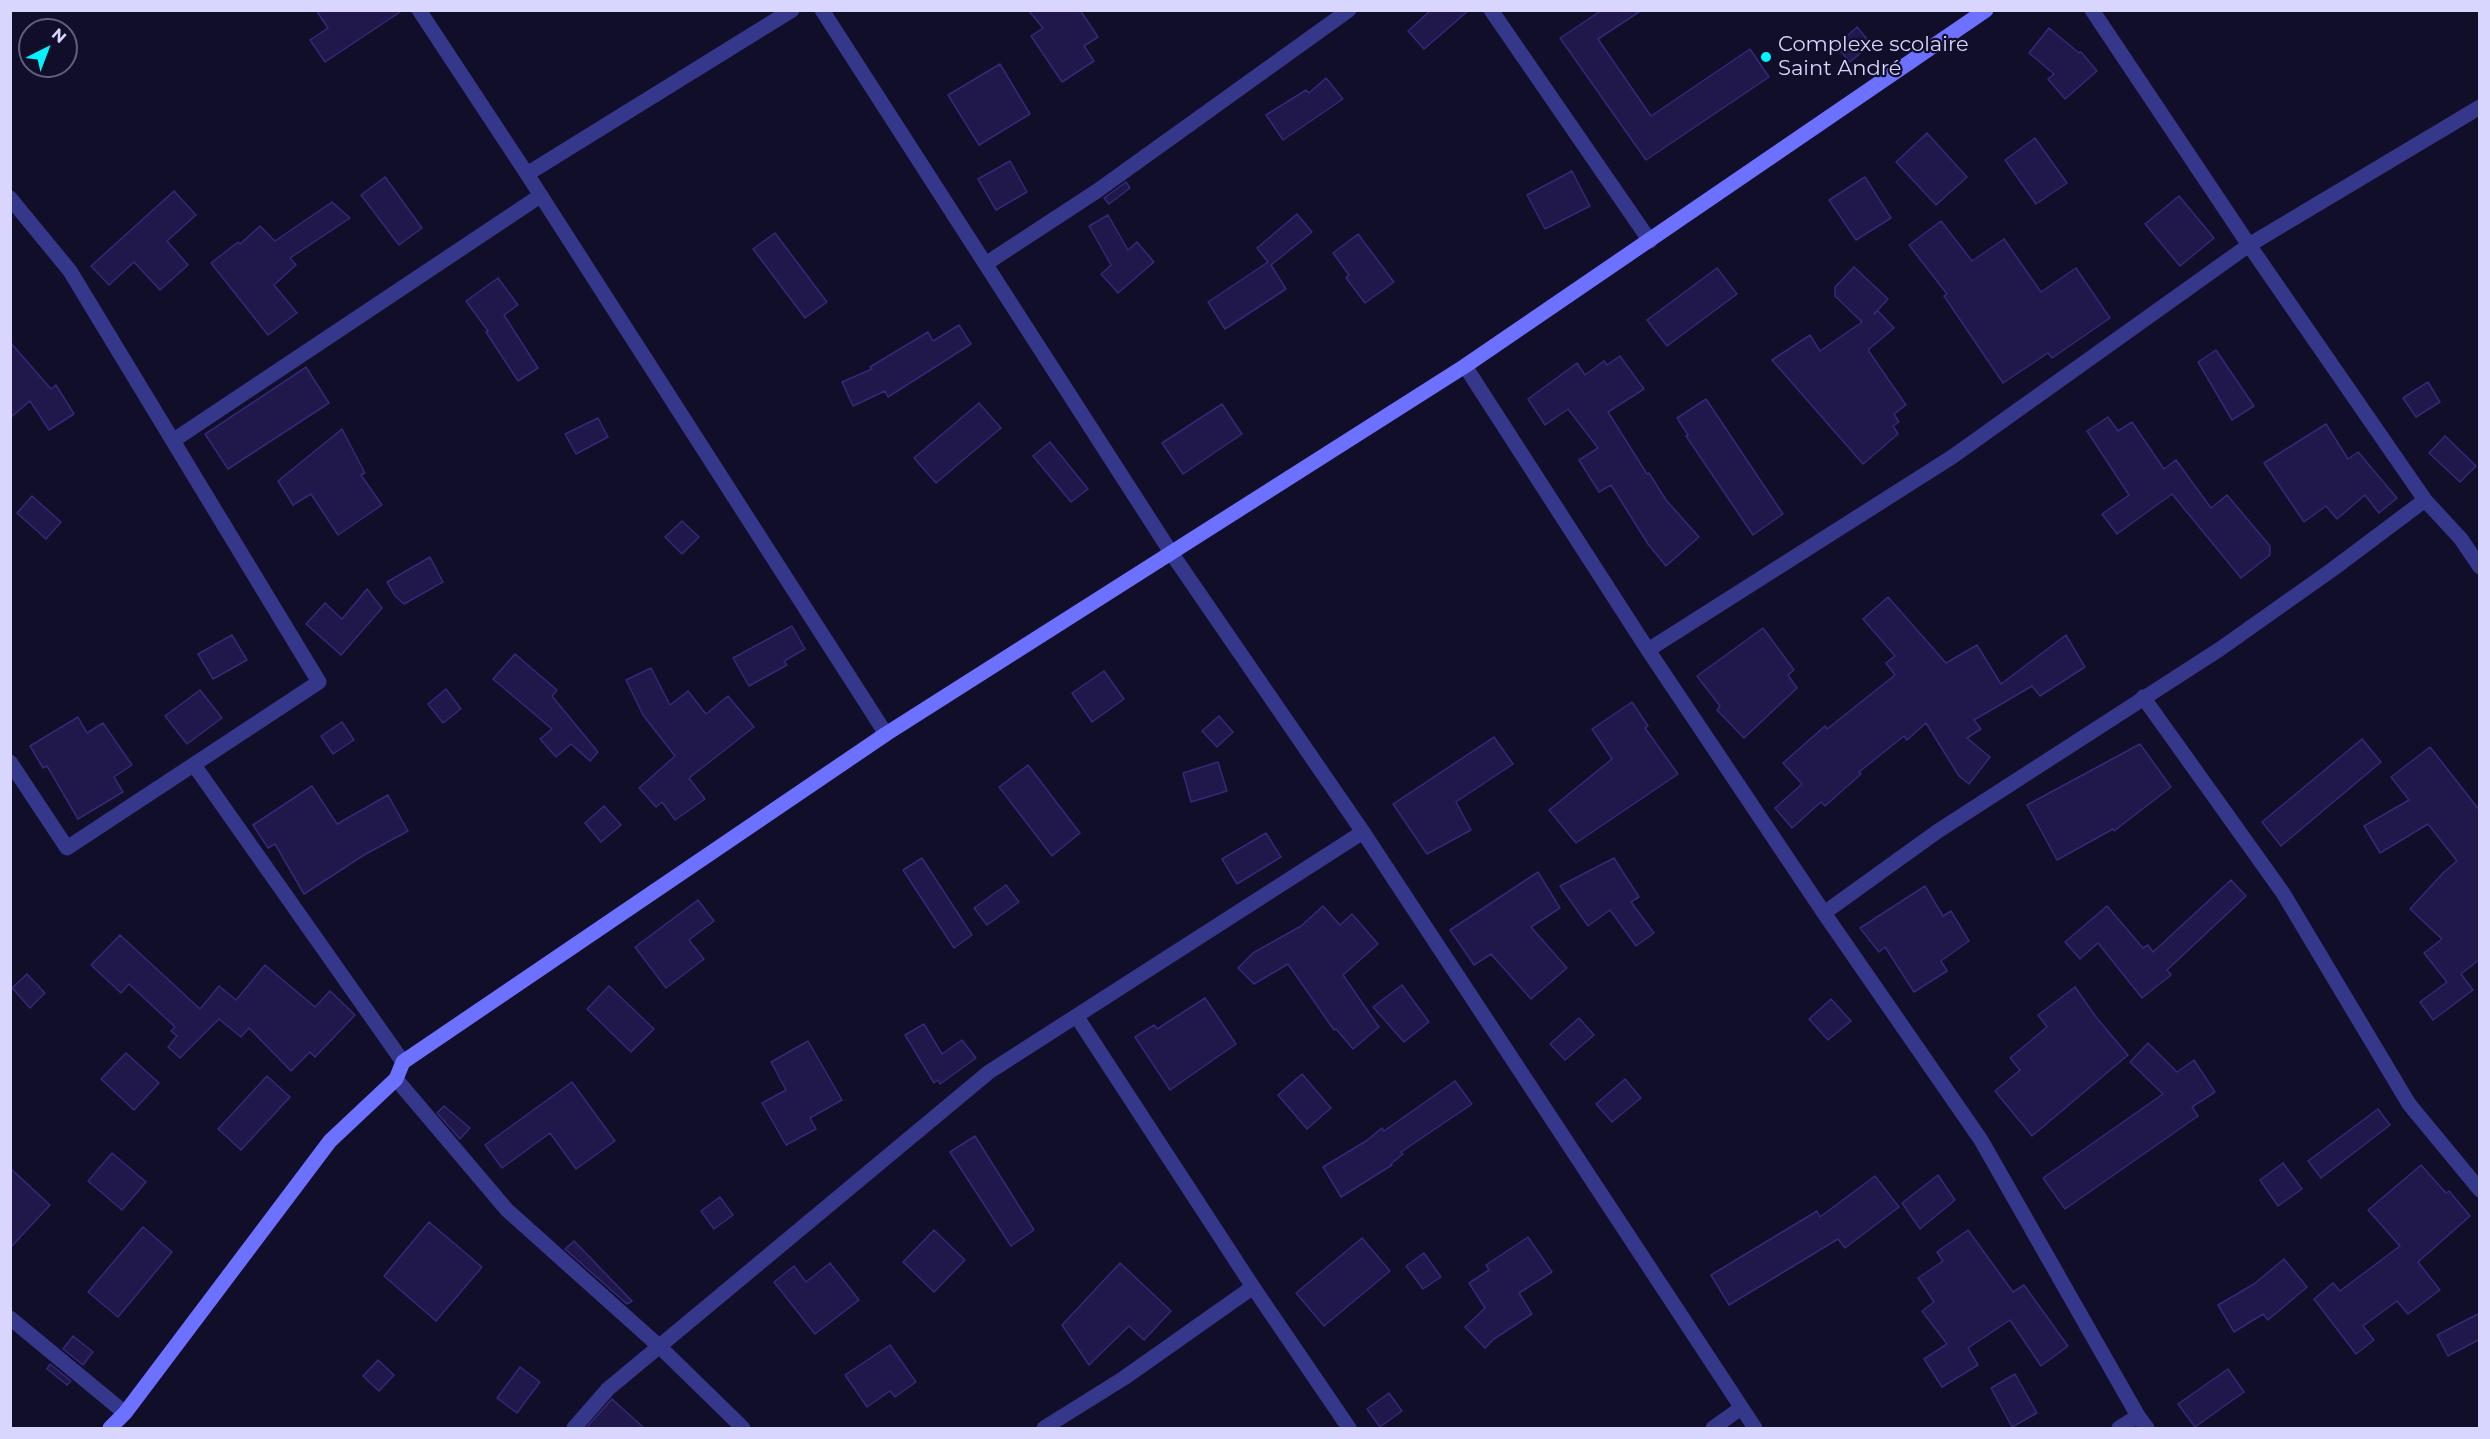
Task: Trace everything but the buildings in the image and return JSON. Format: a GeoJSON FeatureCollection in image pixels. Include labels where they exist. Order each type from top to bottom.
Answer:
{"type":"FeatureCollection","features":[{"type":"Feature","properties":{"kind":"street"},"geometry":{"type":"LineString","coordinates":[[419,10],[527,174],[886,734]]}},
{"type":"Feature","properties":{"kind":"street"},"geometry":{"type":"LineString","coordinates":[[527,174],[792,10]]}},
{"type":"Feature","properties":{"kind":"street"},"geometry":{"type":"LineString","coordinates":[[822,10],[987,263],[1172,554],[1363,832],[1755,1428]]}},
{"type":"Feature","properties":{"kind":"street"},"geometry":{"type":"LineString","coordinates":[[987,263],[1097,190],[1349,10]]}},
{"type":"Feature","properties":{"kind":"street"},"geometry":{"type":"LineString","coordinates":[[1491,10],[1650,241]]}},
{"type":"Feature","properties":{"kind":"street"},"geometry":{"type":"LineString","coordinates":[[110,1428],[125,1413],[330,1141],[396,1079],[403,1062],[886,734],[1465,366],[1986,10]]}},
{"type":"Feature","properties":{"kind":"street"},"geometry":{"type":"LineString","coordinates":[[2092,10],[2249,245],[2425,500],[2461,539],[2480,567]]}},
{"type":"Feature","properties":{"kind":"street"},"geometry":{"type":"LineString","coordinates":[[1648,650],[1952,457],[2249,245],[2480,107]]}},
{"type":"Feature","properties":{"kind":"street"},"geometry":{"type":"LineString","coordinates":[[174,440],[540,196]]}},
{"type":"Feature","properties":{"kind":"street"},"geometry":{"type":"LineString","coordinates":[[10,198],[70,271],[320,682],[67,848],[10,762]]}},
{"type":"Feature","properties":{"kind":"street"},"geometry":{"type":"LineString","coordinates":[[1465,366],[1648,650],[1824,913],[1981,1140],[2142,1422],[2119,1428]]}},
{"type":"Feature","properties":{"kind":"street"},"geometry":{"type":"LineString","coordinates":[[1824,913],[1938,831],[2019,781],[2143,697],[2230,642],[2425,500]]}},
{"type":"Feature","properties":{"kind":"street"},"geometry":{"type":"LineString","coordinates":[[2143,697],[2283,893],[2409,1104],[2480,1190]]}},
{"type":"Feature","properties":{"kind":"street"},"geometry":{"type":"LineString","coordinates":[[194,765],[403,1062]]}},
{"type":"Feature","properties":{"kind":"street"},"geometry":{"type":"LineString","coordinates":[[574,1428],[608,1389],[989,1072],[1363,832]]}},
{"type":"Feature","properties":{"kind":"street"},"geometry":{"type":"LineString","coordinates":[[1077,1017],[1253,1287],[1349,1428]]}},
{"type":"Feature","properties":{"kind":"street"},"geometry":{"type":"LineString","coordinates":[[396,1079],[507,1210],[660,1347],[743,1428]]}},
{"type":"Feature","properties":{"kind":"street"},"geometry":{"type":"LineString","coordinates":[[1044,1428],[1124,1378],[1253,1287]]}},
{"type":"Feature","properties":{"kind":"street"},"geometry":{"type":"LineString","coordinates":[[10,1318],[125,1413]]}},
{"type":"Feature","properties":{"kind":"street"},"geometry":{"type":"LineString","coordinates":[[1713,1428],[1741,1408]]}},
{"type":"Feature","properties":{"kind":"place","name":"Complexe scolaire Saint André"},"geometry":{"type":"Point","coordinates":[1766,57]}}]}
